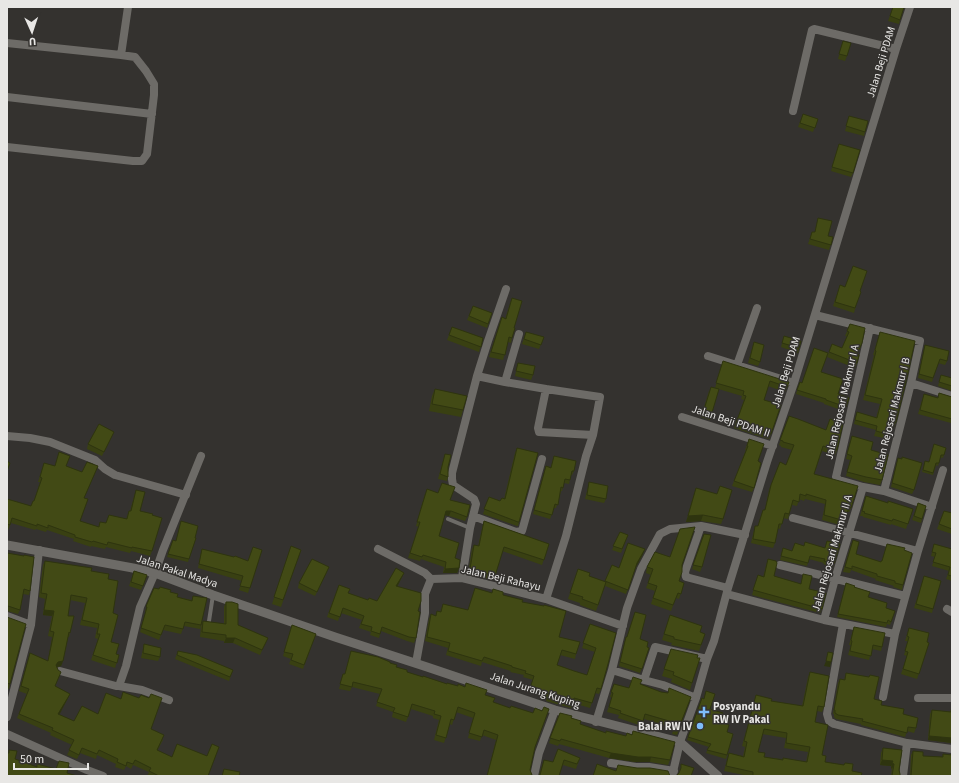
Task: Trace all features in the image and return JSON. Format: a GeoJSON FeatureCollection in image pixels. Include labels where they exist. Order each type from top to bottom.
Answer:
{"type":"FeatureCollection","features":[{"type":"Feature","properties":{"kind":"street"},"geometry":{"type":"LineString","coordinates":[[121,55],[128,7]]}},
{"type":"Feature","properties":{"kind":"street","name":"Jalan Beji PDAM"},"geometry":{"type":"LineString","coordinates":[[673,773],[680,742],[714,641],[767,462],[794,383],[910,7]]}},
{"type":"Feature","properties":{"kind":"street"},"geometry":{"type":"LineString","coordinates":[[793,111],[812,30],[814,29],[896,49]]}},
{"type":"Feature","properties":{"kind":"street"},"geometry":{"type":"LineString","coordinates":[[7,43],[135,57],[154,84],[147,154],[142,161],[7,147]]}},
{"type":"Feature","properties":{"kind":"street"},"geometry":{"type":"LineString","coordinates":[[7,97],[152,114]]}},
{"type":"Feature","properties":{"kind":"street"},"geometry":{"type":"LineString","coordinates":[[462,578],[470,528],[476,504],[474,499],[454,484],[452,473],[477,376],[506,289]]}},
{"type":"Feature","properties":{"kind":"street"},"geometry":{"type":"LineString","coordinates":[[737,366],[757,308]]}},
{"type":"Feature","properties":{"kind":"street"},"geometry":{"type":"LineString","coordinates":[[815,315],[870,328]]}},
{"type":"Feature","properties":{"kind":"street","name":"Jalan Rejosari Makmur I B"},"geometry":{"type":"LineString","coordinates":[[870,328],[919,340],[920,343],[884,491]]}},
{"type":"Feature","properties":{"kind":"street","name":"Jalan Rejosari Makmur I A"},"geometry":{"type":"LineString","coordinates":[[863,487],[839,480],[836,476],[870,328]]}},
{"type":"Feature","properties":{"kind":"street"},"geometry":{"type":"LineString","coordinates":[[505,382],[519,334]]}},
{"type":"Feature","properties":{"kind":"street"},"geometry":{"type":"LineString","coordinates":[[708,356],[794,383]]}},
{"type":"Feature","properties":{"kind":"street"},"geometry":{"type":"LineString","coordinates":[[477,376],[505,382],[600,397],[593,435],[586,456],[566,536],[546,600]]}},
{"type":"Feature","properties":{"kind":"street"},"geometry":{"type":"LineString","coordinates":[[911,383],[952,396]]}},
{"type":"Feature","properties":{"kind":"street"},"geometry":{"type":"LineString","coordinates":[[546,389],[538,428],[539,432],[593,435]]}},
{"type":"Feature","properties":{"kind":"street","name":"Jalan Beji PDAM II"},"geometry":{"type":"LineString","coordinates":[[682,417],[773,446]]}},
{"type":"Feature","properties":{"kind":"street"},"geometry":{"type":"LineString","coordinates":[[7,436],[50,442],[95,460],[115,475],[186,495]]}},
{"type":"Feature","properties":{"kind":"street"},"geometry":{"type":"LineString","coordinates":[[119,686],[126,666],[140,607],[201,456]]}},
{"type":"Feature","properties":{"kind":"street"},"geometry":{"type":"LineString","coordinates":[[473,516],[516,532],[522,531],[542,459]]}},
{"type":"Feature","properties":{"kind":"street"},"geometry":{"type":"LineString","coordinates":[[883,697],[895,634],[905,596],[943,470]]}},
{"type":"Feature","properties":{"kind":"street"},"geometry":{"type":"LineString","coordinates":[[863,487],[884,491],[932,507]]}},
{"type":"Feature","properties":{"kind":"street","name":"Jalan Rejosari Makmur II A"},"geometry":{"type":"LineString","coordinates":[[701,526],[685,572],[686,577],[824,620],[863,487]]}},
{"type":"Feature","properties":{"kind":"street"},"geometry":{"type":"LineString","coordinates":[[793,518],[918,551]]}},
{"type":"Feature","properties":{"kind":"street"},"geometry":{"type":"LineString","coordinates":[[596,722],[612,670],[628,608],[642,569],[660,534],[670,529],[701,526],[745,535]]}},
{"type":"Feature","properties":{"kind":"street","name":"Jalan Pakal Madya"},"geometry":{"type":"LineString","coordinates":[[7,545],[155,573],[213,595],[335,637]]}},
{"type":"Feature","properties":{"kind":"street"},"geometry":{"type":"LineString","coordinates":[[7,717],[31,625],[39,550]]}},
{"type":"Feature","properties":{"kind":"street"},"geometry":{"type":"LineString","coordinates":[[378,550],[425,573],[431,579],[425,594],[425,613],[416,663]]}},
{"type":"Feature","properties":{"kind":"street"},"geometry":{"type":"LineString","coordinates":[[780,565],[905,596]]}},
{"type":"Feature","properties":{"kind":"street","name":"Jalan Beji Rahayu"},"geometry":{"type":"LineString","coordinates":[[431,579],[462,578],[546,600],[623,626]]}},
{"type":"Feature","properties":{"kind":"street"},"geometry":{"type":"LineString","coordinates":[[7,616],[31,625]]}},
{"type":"Feature","properties":{"kind":"street"},"geometry":{"type":"LineString","coordinates":[[824,620],[895,634]]}},
{"type":"Feature","properties":{"kind":"street"},"geometry":{"type":"LineString","coordinates":[[843,624],[827,714],[828,721],[834,724],[907,743],[952,749]]}},
{"type":"Feature","properties":{"kind":"street","name":"Jalan Jurang Kuping"},"geometry":{"type":"LineString","coordinates":[[335,637],[555,710],[596,722],[680,742],[718,776]]}},
{"type":"Feature","properties":{"kind":"street"},"geometry":{"type":"LineString","coordinates":[[644,680],[655,647],[707,660]]}},
{"type":"Feature","properties":{"kind":"street"},"geometry":{"type":"LineString","coordinates":[[612,670],[663,685],[696,698]]}},
{"type":"Feature","properties":{"kind":"street"},"geometry":{"type":"LineString","coordinates":[[60,671],[110,684],[142,690],[170,700]]}},
{"type":"Feature","properties":{"kind":"street"},"geometry":{"type":"LineString","coordinates":[[918,698],[952,698]]}},
{"type":"Feature","properties":{"kind":"street"},"geometry":{"type":"LineString","coordinates":[[534,776],[539,754],[555,710]]}},
{"type":"Feature","properties":{"kind":"street"},"geometry":{"type":"LineString","coordinates":[[7,734],[103,776]]}},
{"type":"Feature","properties":{"kind":"street"},"geometry":{"type":"LineString","coordinates":[[903,776],[907,743]]}},
{"type":"Feature","properties":{"kind":"street"},"geometry":{"type":"LineString","coordinates":[[611,763],[636,767],[649,767],[673,773]]}},
{"type":"Feature","properties":{"kind":"lane"},"geometry":{"type":"LineString","coordinates":[[448,519],[470,528]]}},
{"type":"Feature","properties":{"kind":"lane"},"geometry":{"type":"LineString","coordinates":[[209,621],[213,595]]}},
{"type":"Feature","properties":{"kind":"building"},"geometry":{"type":"Polygon","coordinates":[[[893,7],[904,7],[900,20],[890,16],[893,7]]]}},
{"type":"Feature","properties":{"kind":"building"},"geometry":{"type":"Polygon","coordinates":[[[843,41],[851,43],[847,56],[839,54],[843,41]]]}},
{"type":"Feature","properties":{"kind":"building"},"geometry":{"type":"Polygon","coordinates":[[[803,114],[818,119],[815,128],[800,123],[803,114]]]}},
{"type":"Feature","properties":{"kind":"building"},"geometry":{"type":"Polygon","coordinates":[[[849,116],[868,121],[865,132],[846,126],[849,116]]]}},
{"type":"Feature","properties":{"kind":"building"},"geometry":{"type":"Polygon","coordinates":[[[839,144],[860,150],[853,173],[832,167],[839,144]]]}},
{"type":"Feature","properties":{"kind":"building"},"geometry":{"type":"Polygon","coordinates":[[[818,218],[832,221],[828,236],[833,237],[831,245],[810,239],[812,232],[815,232],[818,218]]]}},
{"type":"Feature","properties":{"kind":"building"},"geometry":{"type":"Polygon","coordinates":[[[853,266],[867,271],[855,308],[835,302],[840,285],[845,287],[853,266]]]}},
{"type":"Feature","properties":{"kind":"building"},"geometry":{"type":"Polygon","coordinates":[[[512,298],[522,301],[512,338],[509,337],[505,355],[491,352],[502,317],[506,319],[512,298]]]}},
{"type":"Feature","properties":{"kind":"building"},"geometry":{"type":"Polygon","coordinates":[[[473,306],[492,313],[488,324],[469,316],[473,306]]]}},
{"type":"Feature","properties":{"kind":"building"},"geometry":{"type":"Polygon","coordinates":[[[850,324],[865,328],[862,343],[857,354],[859,355],[857,363],[829,352],[832,344],[842,348],[849,332],[847,331],[850,324]]]}},
{"type":"Feature","properties":{"kind":"building"},"geometry":{"type":"Polygon","coordinates":[[[452,327],[483,338],[481,347],[449,335],[452,327]]]}},
{"type":"Feature","properties":{"kind":"building"},"geometry":{"type":"Polygon","coordinates":[[[526,332],[544,337],[541,345],[524,339],[526,332]]]}},
{"type":"Feature","properties":{"kind":"building"},"geometry":{"type":"Polygon","coordinates":[[[880,332],[915,341],[896,422],[894,422],[891,435],[876,431],[877,426],[855,420],[857,412],[877,418],[882,399],[865,395],[880,332]]]}},
{"type":"Feature","properties":{"kind":"building"},"geometry":{"type":"Polygon","coordinates":[[[784,336],[801,341],[799,348],[782,343],[784,336]]]}},
{"type":"Feature","properties":{"kind":"building"},"geometry":{"type":"Polygon","coordinates":[[[754,342],[764,345],[760,362],[750,358],[754,342]]]}},
{"type":"Feature","properties":{"kind":"building"},"geometry":{"type":"Polygon","coordinates":[[[925,345],[949,351],[947,361],[940,359],[933,378],[919,374],[925,345]]]}},
{"type":"Feature","properties":{"kind":"building"},"geometry":{"type":"Polygon","coordinates":[[[814,348],[828,353],[821,372],[843,379],[838,394],[849,398],[846,407],[797,390],[800,382],[802,383],[814,348]]]}},
{"type":"Feature","properties":{"kind":"building"},"geometry":{"type":"Polygon","coordinates":[[[723,361],[789,382],[787,387],[770,381],[764,400],[781,405],[771,434],[736,423],[746,396],[743,395],[744,391],[716,383],[723,361]]]}},
{"type":"Feature","properties":{"kind":"building"},"geometry":{"type":"Polygon","coordinates":[[[518,363],[535,366],[533,375],[516,371],[518,363]]]}},
{"type":"Feature","properties":{"kind":"building"},"geometry":{"type":"Polygon","coordinates":[[[941,375],[952,378],[952,386],[939,382],[941,375]]]}},
{"type":"Feature","properties":{"kind":"building"},"geometry":{"type":"Polygon","coordinates":[[[711,387],[719,389],[711,416],[703,413],[711,387]]]}},
{"type":"Feature","properties":{"kind":"building"},"geometry":{"type":"Polygon","coordinates":[[[435,389],[467,396],[463,410],[432,404],[435,389]]]}},
{"type":"Feature","properties":{"kind":"building"},"geometry":{"type":"Polygon","coordinates":[[[939,393],[952,397],[952,419],[920,410],[924,394],[938,398],[939,393]]]}},
{"type":"Feature","properties":{"kind":"building"},"geometry":{"type":"Polygon","coordinates":[[[789,416],[826,430],[830,419],[843,423],[837,450],[823,446],[814,474],[858,486],[845,521],[824,515],[826,500],[806,494],[806,496],[800,494],[799,502],[793,500],[789,514],[785,513],[782,524],[779,524],[775,543],[753,539],[755,526],[758,526],[763,510],[765,510],[771,485],[780,462],[786,465],[794,445],[780,440],[789,416]]]}},
{"type":"Feature","properties":{"kind":"building"},"geometry":{"type":"Polygon","coordinates":[[[99,424],[114,432],[104,452],[88,444],[99,424]]]}},
{"type":"Feature","properties":{"kind":"building"},"geometry":{"type":"Polygon","coordinates":[[[852,436],[873,442],[871,450],[888,455],[882,480],[847,472],[852,456],[847,454],[852,436]]]}},
{"type":"Feature","properties":{"kind":"building"},"geometry":{"type":"Polygon","coordinates":[[[749,439],[764,444],[758,461],[761,463],[754,488],[734,481],[748,446],[749,439]]]}},
{"type":"Feature","properties":{"kind":"building"},"geometry":{"type":"Polygon","coordinates":[[[934,444],[946,448],[944,455],[941,455],[939,463],[936,463],[933,473],[923,470],[925,461],[929,462],[934,444]]]}},
{"type":"Feature","properties":{"kind":"building"},"geometry":{"type":"Polygon","coordinates":[[[517,448],[538,453],[519,522],[484,509],[489,497],[500,501],[502,498],[505,499],[517,448]]]}},
{"type":"Feature","properties":{"kind":"building"},"geometry":{"type":"Polygon","coordinates":[[[59,452],[70,456],[66,466],[82,472],[87,462],[98,466],[84,498],[88,499],[80,521],[99,527],[100,522],[106,523],[109,515],[127,519],[129,511],[131,511],[136,490],[145,492],[140,511],[162,518],[152,551],[108,542],[107,545],[92,542],[75,537],[75,535],[48,525],[48,528],[37,524],[37,526],[12,518],[10,525],[7,524],[7,499],[31,506],[42,478],[40,477],[44,463],[55,466],[59,452]]]}},
{"type":"Feature","properties":{"kind":"building"},"geometry":{"type":"Polygon","coordinates":[[[445,454],[451,455],[448,467],[448,477],[440,474],[445,454]]]}},
{"type":"Feature","properties":{"kind":"building"},"geometry":{"type":"Polygon","coordinates":[[[554,456],[576,461],[570,480],[565,479],[563,488],[561,487],[558,505],[555,504],[552,515],[534,510],[546,466],[551,468],[554,456]]]}},
{"type":"Feature","properties":{"kind":"building"},"geometry":{"type":"Polygon","coordinates":[[[902,457],[922,463],[914,490],[892,483],[898,458],[902,459],[902,457]]]}},
{"type":"Feature","properties":{"kind":"building"},"geometry":{"type":"Polygon","coordinates":[[[7,461],[10,463],[7,471],[7,461]]]}},
{"type":"Feature","properties":{"kind":"building"},"geometry":{"type":"Polygon","coordinates":[[[589,482],[608,486],[606,499],[587,495],[589,482]]]}},
{"type":"Feature","properties":{"kind":"building"},"geometry":{"type":"Polygon","coordinates":[[[442,483],[455,487],[450,500],[470,505],[467,517],[451,511],[446,511],[439,536],[459,543],[455,558],[460,560],[459,568],[445,569],[446,562],[423,555],[422,557],[410,553],[420,522],[417,522],[427,489],[438,493],[442,483]]]}},
{"type":"Feature","properties":{"kind":"building"},"geometry":{"type":"Polygon","coordinates":[[[720,486],[732,490],[723,519],[703,515],[688,516],[696,488],[717,494],[720,486]]]}},
{"type":"Feature","properties":{"kind":"building"},"geometry":{"type":"Polygon","coordinates":[[[866,496],[913,509],[908,524],[893,519],[892,521],[864,513],[865,512],[862,511],[866,496]]]}},
{"type":"Feature","properties":{"kind":"building"},"geometry":{"type":"Polygon","coordinates":[[[918,503],[926,506],[922,519],[914,516],[918,503]]]}},
{"type":"Feature","properties":{"kind":"building"},"geometry":{"type":"Polygon","coordinates":[[[944,511],[952,513],[952,529],[939,524],[944,511]]]}},
{"type":"Feature","properties":{"kind":"building"},"geometry":{"type":"Polygon","coordinates":[[[181,521],[198,526],[196,538],[189,559],[168,554],[173,540],[176,541],[181,521]]]}},
{"type":"Feature","properties":{"kind":"building"},"geometry":{"type":"Polygon","coordinates":[[[484,521],[549,544],[544,560],[504,547],[495,576],[470,569],[474,545],[479,546],[484,521]]]}},
{"type":"Feature","properties":{"kind":"building"},"geometry":{"type":"Polygon","coordinates":[[[695,527],[682,565],[682,572],[679,581],[684,583],[681,594],[678,593],[673,605],[653,598],[657,586],[648,583],[653,569],[647,567],[655,552],[670,557],[680,529],[695,527]]]}},
{"type":"Feature","properties":{"kind":"building"},"geometry":{"type":"Polygon","coordinates":[[[620,532],[628,535],[622,549],[613,546],[620,532]]]}},
{"type":"Feature","properties":{"kind":"building"},"geometry":{"type":"Polygon","coordinates":[[[704,534],[711,535],[702,567],[693,565],[704,534]]]}},
{"type":"Feature","properties":{"kind":"building"},"geometry":{"type":"Polygon","coordinates":[[[853,540],[859,542],[856,554],[881,562],[887,544],[905,548],[904,550],[912,553],[903,585],[877,576],[877,574],[852,566],[852,569],[845,567],[853,540]]]}},
{"type":"Feature","properties":{"kind":"building"},"geometry":{"type":"Polygon","coordinates":[[[827,541],[840,544],[834,564],[824,561],[825,559],[810,556],[808,563],[781,556],[783,548],[792,551],[795,543],[804,546],[805,542],[825,548],[827,541]]]}},
{"type":"Feature","properties":{"kind":"building"},"geometry":{"type":"Polygon","coordinates":[[[628,543],[645,549],[637,563],[628,590],[605,581],[612,565],[619,568],[628,543]]]}},
{"type":"Feature","properties":{"kind":"building"},"geometry":{"type":"Polygon","coordinates":[[[934,544],[952,549],[952,576],[948,575],[950,567],[933,562],[936,553],[932,552],[934,544]]]}},
{"type":"Feature","properties":{"kind":"building"},"geometry":{"type":"Polygon","coordinates":[[[291,546],[301,550],[283,600],[274,597],[291,546]]]}},
{"type":"Feature","properties":{"kind":"building"},"geometry":{"type":"Polygon","coordinates":[[[253,547],[262,550],[250,588],[240,586],[243,576],[199,564],[202,549],[235,556],[248,561],[253,547]]]}},
{"type":"Feature","properties":{"kind":"building"},"geometry":{"type":"Polygon","coordinates":[[[7,553],[34,557],[30,591],[24,589],[20,610],[7,606],[7,553]]]}},
{"type":"Feature","properties":{"kind":"building"},"geometry":{"type":"Polygon","coordinates":[[[312,559],[329,567],[317,592],[299,583],[312,559]]]}},
{"type":"Feature","properties":{"kind":"building"},"geometry":{"type":"Polygon","coordinates":[[[768,559],[776,561],[777,563],[774,576],[801,584],[803,574],[812,576],[809,589],[826,593],[822,609],[753,590],[758,575],[764,577],[768,559]]]}},
{"type":"Feature","properties":{"kind":"building"},"geometry":{"type":"Polygon","coordinates":[[[45,561],[92,568],[91,571],[109,574],[108,579],[118,581],[113,613],[118,615],[111,642],[119,644],[116,654],[119,655],[117,663],[93,655],[100,634],[97,634],[99,624],[82,620],[87,598],[71,595],[68,616],[74,616],[63,661],[58,662],[56,665],[58,670],[61,672],[55,686],[70,694],[58,714],[74,721],[82,706],[98,714],[106,693],[121,699],[123,692],[139,698],[141,695],[149,698],[151,694],[162,698],[151,729],[164,735],[157,750],[172,757],[177,744],[207,756],[212,744],[219,747],[208,776],[159,776],[149,771],[151,768],[135,760],[133,764],[127,762],[126,766],[117,762],[118,759],[99,750],[97,754],[82,748],[79,755],[69,750],[74,740],[52,730],[53,728],[19,714],[29,689],[21,686],[30,653],[48,661],[54,632],[50,631],[54,611],[44,610],[47,594],[41,593],[45,561]]]}},
{"type":"Feature","properties":{"kind":"building"},"geometry":{"type":"Polygon","coordinates":[[[396,568],[404,573],[396,586],[421,593],[416,638],[409,637],[382,627],[380,634],[371,631],[372,627],[361,624],[364,616],[343,608],[340,617],[329,613],[339,585],[350,589],[348,593],[368,600],[369,598],[377,601],[396,568]]]}},
{"type":"Feature","properties":{"kind":"building"},"geometry":{"type":"Polygon","coordinates":[[[578,569],[590,573],[589,576],[606,582],[598,605],[582,599],[583,597],[570,593],[578,569]]]}},
{"type":"Feature","properties":{"kind":"building"},"geometry":{"type":"Polygon","coordinates":[[[134,571],[147,575],[143,586],[131,582],[134,571]]]}},
{"type":"Feature","properties":{"kind":"building"},"geometry":{"type":"Polygon","coordinates":[[[924,576],[941,581],[933,609],[916,604],[924,576]]]}},
{"type":"Feature","properties":{"kind":"building"},"geometry":{"type":"Polygon","coordinates":[[[846,583],[870,592],[868,597],[887,603],[886,608],[895,611],[891,622],[888,620],[887,623],[838,614],[846,583]]]}},
{"type":"Feature","properties":{"kind":"building"},"geometry":{"type":"Polygon","coordinates":[[[160,587],[178,594],[177,597],[192,601],[193,596],[207,598],[201,625],[185,622],[183,629],[165,625],[161,635],[141,628],[146,607],[154,588],[159,589],[160,587]]]}},
{"type":"Feature","properties":{"kind":"building"},"geometry":{"type":"Polygon","coordinates":[[[475,588],[492,593],[493,589],[503,592],[503,595],[523,600],[522,602],[544,605],[566,611],[559,637],[580,642],[576,654],[562,650],[557,665],[574,671],[587,675],[596,648],[583,643],[590,624],[616,633],[601,689],[597,688],[592,703],[574,698],[573,703],[548,696],[549,694],[530,688],[534,676],[525,673],[526,671],[484,657],[482,661],[448,651],[450,643],[427,637],[431,614],[436,616],[437,611],[441,612],[443,604],[468,610],[475,588]]]}},
{"type":"Feature","properties":{"kind":"building"},"geometry":{"type":"Polygon","coordinates":[[[226,602],[238,604],[238,625],[268,638],[262,650],[235,638],[226,638],[226,635],[202,632],[203,621],[226,624],[226,602]]]}},
{"type":"Feature","properties":{"kind":"building"},"geometry":{"type":"Polygon","coordinates":[[[635,612],[646,615],[640,639],[648,642],[647,647],[649,648],[642,669],[620,662],[626,637],[635,612]]]}},
{"type":"Feature","properties":{"kind":"building"},"geometry":{"type":"Polygon","coordinates":[[[670,615],[702,626],[700,632],[705,634],[701,645],[674,639],[674,637],[664,634],[670,615]]]}},
{"type":"Feature","properties":{"kind":"building"},"geometry":{"type":"Polygon","coordinates":[[[7,617],[26,624],[10,684],[7,683],[7,617]]]}},
{"type":"Feature","properties":{"kind":"building"},"geometry":{"type":"Polygon","coordinates":[[[292,625],[316,634],[304,665],[291,660],[293,654],[284,652],[292,625]]]}},
{"type":"Feature","properties":{"kind":"building"},"geometry":{"type":"Polygon","coordinates":[[[854,627],[885,633],[882,647],[873,645],[871,656],[850,651],[854,627]]]}},
{"type":"Feature","properties":{"kind":"building"},"geometry":{"type":"Polygon","coordinates":[[[909,628],[929,633],[927,642],[929,643],[919,674],[903,669],[908,652],[905,651],[909,637],[907,636],[909,628]]]}},
{"type":"Feature","properties":{"kind":"building"},"geometry":{"type":"Polygon","coordinates":[[[144,644],[161,648],[160,657],[143,653],[144,644]]]}},
{"type":"Feature","properties":{"kind":"building"},"geometry":{"type":"Polygon","coordinates":[[[671,649],[698,655],[697,658],[700,658],[692,683],[673,675],[674,672],[664,669],[671,649]]]}},
{"type":"Feature","properties":{"kind":"building"},"geometry":{"type":"Polygon","coordinates":[[[178,651],[197,655],[233,670],[230,677],[177,655],[178,651]]]}},
{"type":"Feature","properties":{"kind":"building"},"geometry":{"type":"Polygon","coordinates":[[[351,651],[378,657],[397,665],[396,667],[407,670],[407,672],[447,684],[458,686],[458,684],[465,687],[466,683],[487,690],[485,695],[495,698],[493,702],[510,708],[511,706],[533,713],[535,708],[542,711],[544,707],[549,709],[535,747],[530,770],[533,776],[487,776],[498,735],[484,730],[482,737],[469,733],[475,713],[458,707],[454,720],[451,719],[446,738],[436,735],[441,716],[434,714],[435,711],[412,704],[408,717],[393,712],[395,708],[377,702],[382,689],[353,682],[352,687],[340,684],[343,674],[345,674],[351,651]]]}},
{"type":"Feature","properties":{"kind":"building"},"geometry":{"type":"Polygon","coordinates":[[[828,652],[833,653],[831,662],[826,661],[828,652]]]}},
{"type":"Feature","properties":{"kind":"building"},"geometry":{"type":"Polygon","coordinates":[[[810,672],[829,676],[824,707],[818,706],[815,722],[828,725],[822,755],[826,756],[825,762],[844,765],[845,763],[853,764],[852,771],[862,773],[861,776],[753,776],[753,772],[726,766],[729,753],[744,757],[747,742],[744,741],[756,695],[772,699],[771,701],[803,706],[810,672]],[[764,729],[758,752],[765,753],[764,757],[783,760],[783,758],[807,762],[810,747],[786,743],[787,733],[764,729]]]}},
{"type":"Feature","properties":{"kind":"building"},"geometry":{"type":"Polygon","coordinates":[[[846,673],[869,677],[870,675],[879,677],[874,699],[882,701],[881,705],[904,709],[903,714],[918,718],[916,728],[908,727],[907,733],[862,721],[863,719],[838,715],[835,713],[834,710],[840,679],[845,680],[846,673]]]}},
{"type":"Feature","properties":{"kind":"building"},"geometry":{"type":"Polygon","coordinates":[[[633,677],[642,680],[640,684],[661,692],[668,693],[669,688],[691,697],[678,730],[674,729],[676,723],[645,714],[643,721],[620,713],[621,711],[609,707],[613,693],[611,692],[614,684],[629,688],[633,677]]]}},
{"type":"Feature","properties":{"kind":"building"},"geometry":{"type":"Polygon","coordinates":[[[706,691],[715,694],[710,709],[723,713],[721,722],[729,725],[727,732],[733,734],[727,755],[707,750],[711,744],[688,737],[706,691]]]}},
{"type":"Feature","properties":{"kind":"building"},"geometry":{"type":"Polygon","coordinates":[[[952,706],[952,738],[929,736],[932,710],[951,712],[952,706]]]}},
{"type":"Feature","properties":{"kind":"building"},"geometry":{"type":"Polygon","coordinates":[[[560,713],[572,716],[571,718],[581,721],[580,724],[606,733],[606,731],[626,736],[627,733],[632,735],[633,731],[675,742],[670,760],[611,753],[561,739],[560,741],[550,738],[560,713]]]}},
{"type":"Feature","properties":{"kind":"building"},"geometry":{"type":"Polygon","coordinates":[[[883,748],[902,750],[899,770],[900,776],[892,776],[893,761],[882,760],[883,748]]]}},
{"type":"Feature","properties":{"kind":"building"},"geometry":{"type":"Polygon","coordinates":[[[558,749],[580,758],[577,764],[564,760],[559,776],[538,776],[540,775],[544,760],[553,762],[558,749]]]}},
{"type":"Feature","properties":{"kind":"building"},"geometry":{"type":"Polygon","coordinates":[[[9,750],[17,751],[15,759],[37,767],[37,764],[56,769],[59,761],[69,763],[67,773],[77,776],[7,776],[7,753],[9,753],[9,750]]]}},
{"type":"Feature","properties":{"kind":"building"},"geometry":{"type":"Polygon","coordinates":[[[913,751],[923,752],[923,756],[943,757],[943,754],[952,755],[952,776],[911,776],[913,751]]]}},
{"type":"Feature","properties":{"kind":"building"},"geometry":{"type":"Polygon","coordinates":[[[597,764],[616,771],[618,765],[637,768],[650,768],[668,771],[670,776],[593,776],[597,764]]]}},
{"type":"Feature","properties":{"kind":"building"},"geometry":{"type":"Polygon","coordinates":[[[681,764],[694,768],[691,776],[676,776],[679,773],[681,764]]]}},
{"type":"Feature","properties":{"kind":"building"},"geometry":{"type":"Polygon","coordinates":[[[224,769],[240,772],[239,776],[222,776],[224,769]]]}},
{"type":"Feature","properties":{"kind":"place","name":"Posyandu RW IV Pakal"},"geometry":{"type":"Point","coordinates":[704,712]}},
{"type":"Feature","properties":{"kind":"place","name":"Balai RW IV"},"geometry":{"type":"Point","coordinates":[700,726]}}]}
